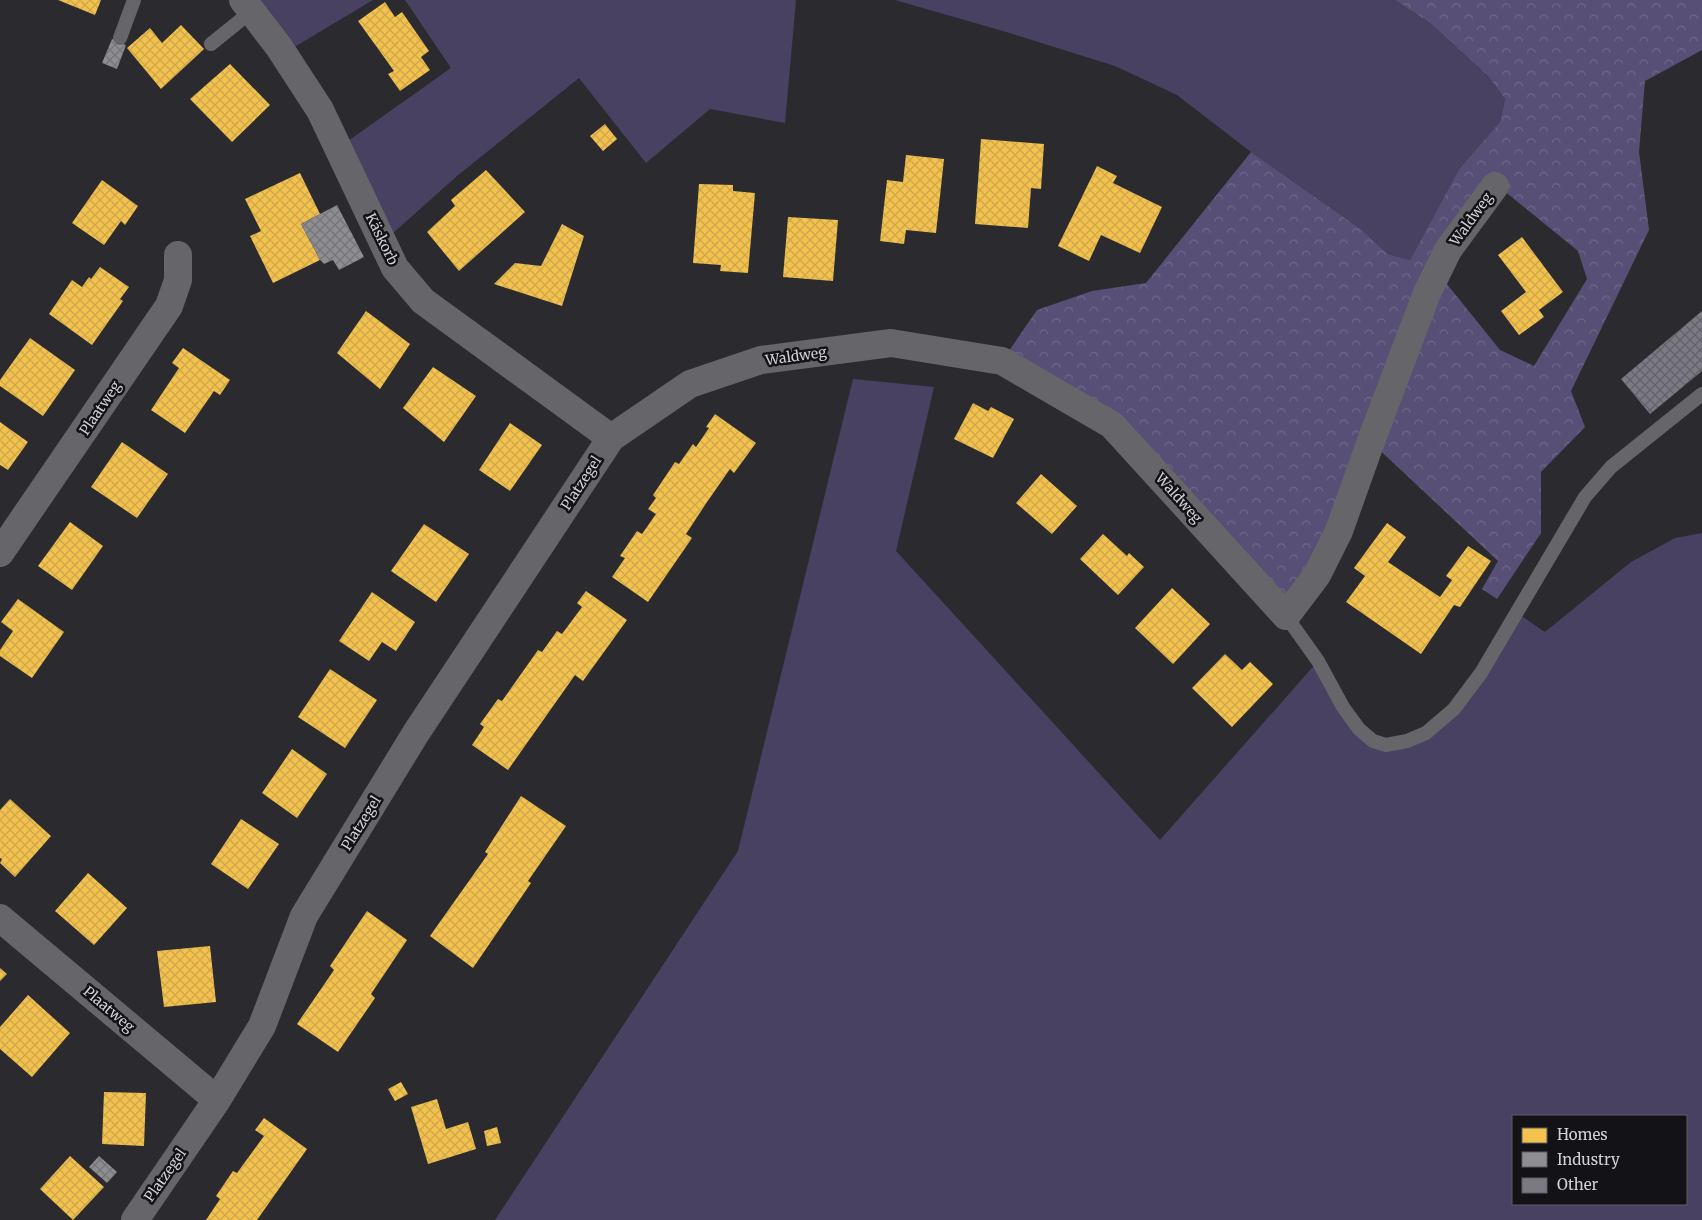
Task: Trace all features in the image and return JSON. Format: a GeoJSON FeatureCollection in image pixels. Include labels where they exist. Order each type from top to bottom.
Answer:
{"type":"FeatureCollection","features":[{"type":"Feature","properties":{"kind":"street","name":"Käskorb"},"geometry":{"type":"LineString","coordinates":[[246,3],[279,47],[320,110],[395,268],[423,301],[611,438]]}},
{"type":"Feature","properties":{"kind":"street","name":"Waldweg"},"geometry":{"type":"LineString","coordinates":[[611,438],[690,384],[761,360],[891,343],[1002,361],[1112,425],[1286,616],[1317,575],[1339,531],[1370,441],[1432,284],[1448,250],[1495,186]]}},
{"type":"Feature","properties":{"kind":"street","name":"Plaatweg"},"geometry":{"type":"LineString","coordinates":[[0,553],[169,306],[178,280],[178,255]]}},
{"type":"Feature","properties":{"kind":"street","name":"Platzegel"},"geometry":{"type":"LineString","coordinates":[[135,1220],[217,1100],[262,1026],[304,916],[416,733],[611,438]]}},
{"type":"Feature","properties":{"kind":"street","name":"Plaatweg"},"geometry":{"type":"LineString","coordinates":[[0,918],[217,1100]]}},
{"type":"Feature","properties":{"kind":"lane"},"geometry":{"type":"LineString","coordinates":[[120,38],[134,0]]}},
{"type":"Feature","properties":{"kind":"lane"},"geometry":{"type":"LineString","coordinates":[[210,44],[246,3]]}},
{"type":"Feature","properties":{"kind":"lane"},"geometry":{"type":"LineString","coordinates":[[1286,616],[1318,661],[1343,707],[1359,729],[1373,741],[1386,745],[1407,741],[1426,732],[1454,708],[1481,673],[1585,497],[1611,468],[1702,394]]}},
{"type":"Feature","properties":{"kind":"shaded area"},"geometry":{"type":"Polygon","coordinates":[[[254,0],[373,0],[291,49],[254,0]]]}},
{"type":"Feature","properties":{"kind":"shaded area"},"geometry":{"type":"Polygon","coordinates":[[[405,0],[796,0],[785,123],[710,109],[646,163],[579,78],[457,176],[392,234],[348,141],[451,68],[405,0]]]}},
{"type":"Feature","properties":{"kind":"shaded area"},"geometry":{"type":"Polygon","coordinates":[[[895,0],[1395,0],[1430,23],[1488,76],[1505,99],[1500,122],[1459,169],[1410,260],[1388,254],[1362,230],[1251,152],[1177,95],[1115,66],[895,0]]]}},
{"type":"Feature","properties":{"kind":"shaded area"},"geometry":{"type":"Polygon","coordinates":[[[853,379],[934,387],[896,551],[1160,840],[1318,661],[1373,741],[1407,741],[1454,709],[1517,613],[1545,632],[1631,562],[1675,538],[1702,533],[1702,1220],[495,1220],[738,851],[853,379]]]}},
{"type":"Feature","properties":{"kind":"green space"},"geometry":{"type":"Polygon","coordinates":[[[1395,0],[1702,0],[1702,50],[1645,81],[1639,152],[1649,230],[1571,391],[1585,427],[1541,472],[1541,533],[1497,599],[1482,589],[1498,561],[1371,442],[1286,616],[1112,425],[1002,361],[1037,310],[1092,291],[1146,283],[1251,152],[1362,230],[1388,254],[1410,260],[1459,169],[1500,122],[1505,99],[1488,76],[1430,23],[1395,0]],[[1492,181],[1434,268],[1500,350],[1534,366],[1587,279],[1578,251],[1492,181]]]}},
{"type":"Feature","properties":{"kind":"building: Homes"},"geometry":{"type":"Polygon","coordinates":[[[58,0],[101,0],[95,15],[58,0]]]}},
{"type":"Feature","properties":{"kind":"building: Homes"},"geometry":{"type":"Polygon","coordinates":[[[385,2],[395,17],[402,12],[429,51],[421,57],[430,70],[400,91],[388,74],[394,71],[358,21],[385,2]]]}},
{"type":"Feature","properties":{"kind":"building: Homes"},"geometry":{"type":"Polygon","coordinates":[[[181,25],[204,49],[161,89],[127,48],[150,28],[162,43],[181,25]]]}},
{"type":"Feature","properties":{"kind":"building: Homes"},"geometry":{"type":"Polygon","coordinates":[[[230,64],[270,105],[232,142],[190,99],[230,64]]]}},
{"type":"Feature","properties":{"kind":"building: Homes"},"geometry":{"type":"Polygon","coordinates":[[[605,124],[617,139],[603,151],[590,136],[605,124]]]}},
{"type":"Feature","properties":{"kind":"building: Homes"},"geometry":{"type":"Polygon","coordinates":[[[981,139],[1044,144],[1041,189],[1031,188],[1028,228],[975,224],[981,139]]]}},
{"type":"Feature","properties":{"kind":"building: Homes"},"geometry":{"type":"Polygon","coordinates":[[[906,155],[944,159],[936,233],[906,230],[904,244],[880,241],[887,180],[903,182],[906,155]]]}},
{"type":"Feature","properties":{"kind":"building: Homes"},"geometry":{"type":"Polygon","coordinates":[[[1097,166],[1117,176],[1113,183],[1162,207],[1140,253],[1101,235],[1089,261],[1058,246],[1097,166]]]}},
{"type":"Feature","properties":{"kind":"building: Homes"},"geometry":{"type":"Polygon","coordinates":[[[486,170],[525,212],[459,271],[427,232],[455,206],[451,200],[486,170]]]}},
{"type":"Feature","properties":{"kind":"building: Homes"},"geometry":{"type":"Polygon","coordinates":[[[300,173],[320,214],[301,224],[320,260],[273,283],[250,236],[261,231],[245,199],[300,173]]]}},
{"type":"Feature","properties":{"kind":"building: Homes"},"geometry":{"type":"Polygon","coordinates":[[[102,180],[138,206],[125,225],[121,221],[104,245],[72,223],[102,180]]]}},
{"type":"Feature","properties":{"kind":"building: Homes"},"geometry":{"type":"Polygon","coordinates":[[[699,184],[733,185],[733,191],[755,193],[748,273],[720,271],[721,265],[693,263],[699,184]]]}},
{"type":"Feature","properties":{"kind":"building: Homes"},"geometry":{"type":"Polygon","coordinates":[[[788,217],[838,220],[833,281],[783,277],[788,217]]]}},
{"type":"Feature","properties":{"kind":"building: Homes"},"geometry":{"type":"Polygon","coordinates":[[[562,224],[584,236],[562,306],[494,284],[515,263],[541,266],[562,224]]]}},
{"type":"Feature","properties":{"kind":"building: Homes"},"geometry":{"type":"Polygon","coordinates":[[[1522,237],[1563,292],[1539,310],[1544,317],[1519,335],[1501,311],[1526,292],[1498,255],[1522,237]]]}},
{"type":"Feature","properties":{"kind":"building: Homes"},"geometry":{"type":"Polygon","coordinates":[[[100,267],[129,287],[120,299],[123,301],[92,345],[49,314],[72,280],[82,287],[100,267]]]}},
{"type":"Feature","properties":{"kind":"building: Homes"},"geometry":{"type":"Polygon","coordinates":[[[366,311],[410,344],[380,389],[337,353],[366,311]]]}},
{"type":"Feature","properties":{"kind":"building: Homes"},"geometry":{"type":"Polygon","coordinates":[[[30,338],[75,370],[43,416],[0,386],[0,380],[30,338]]]}},
{"type":"Feature","properties":{"kind":"building: Homes"},"geometry":{"type":"Polygon","coordinates":[[[183,348],[230,380],[220,395],[214,391],[185,433],[151,410],[179,368],[172,363],[183,348]]]}},
{"type":"Feature","properties":{"kind":"building: Homes"},"geometry":{"type":"Polygon","coordinates":[[[433,367],[476,396],[444,442],[403,408],[433,367]]]}},
{"type":"Feature","properties":{"kind":"building: Homes"},"geometry":{"type":"Polygon","coordinates":[[[973,403],[988,411],[991,407],[1014,419],[993,458],[954,439],[973,403]]]}},
{"type":"Feature","properties":{"kind":"building: Homes"},"geometry":{"type":"Polygon","coordinates":[[[715,414],[756,443],[734,473],[730,469],[707,502],[686,534],[692,538],[648,602],[612,577],[625,558],[620,556],[637,531],[642,534],[656,514],[648,509],[656,498],[653,495],[675,462],[679,464],[693,444],[696,447],[709,428],[706,427],[715,414]]]}},
{"type":"Feature","properties":{"kind":"building: Homes"},"geometry":{"type":"Polygon","coordinates":[[[0,422],[28,442],[8,470],[0,465],[0,422]]]}},
{"type":"Feature","properties":{"kind":"building: Homes"},"geometry":{"type":"Polygon","coordinates":[[[510,423],[542,445],[510,491],[479,470],[510,423]]]}},
{"type":"Feature","properties":{"kind":"building: Homes"},"geometry":{"type":"Polygon","coordinates":[[[122,442],[168,474],[137,518],[91,487],[122,442]]]}},
{"type":"Feature","properties":{"kind":"building: Homes"},"geometry":{"type":"Polygon","coordinates":[[[1041,474],[1077,506],[1052,534],[1016,503],[1041,474]]]}},
{"type":"Feature","properties":{"kind":"building: Homes"},"geometry":{"type":"Polygon","coordinates":[[[70,522],[103,546],[72,590],[38,566],[70,522]]]}},
{"type":"Feature","properties":{"kind":"building: Homes"},"geometry":{"type":"Polygon","coordinates":[[[1387,523],[1406,537],[1388,562],[1440,597],[1452,580],[1446,576],[1468,546],[1491,561],[1460,607],[1454,605],[1421,654],[1346,602],[1365,576],[1354,568],[1387,523]]]}},
{"type":"Feature","properties":{"kind":"building: Homes"},"geometry":{"type":"Polygon","coordinates":[[[424,524],[469,554],[436,602],[391,571],[424,524]]]}},
{"type":"Feature","properties":{"kind":"building: Homes"},"geometry":{"type":"Polygon","coordinates":[[[1103,534],[1127,556],[1129,553],[1144,567],[1118,595],[1080,559],[1103,534]]]}},
{"type":"Feature","properties":{"kind":"building: Homes"},"geometry":{"type":"Polygon","coordinates":[[[1172,588],[1210,624],[1173,664],[1135,628],[1172,588]]]}},
{"type":"Feature","properties":{"kind":"building: Homes"},"geometry":{"type":"Polygon","coordinates":[[[586,591],[627,620],[583,681],[575,675],[508,770],[472,745],[484,727],[480,724],[498,699],[502,701],[538,650],[542,652],[557,631],[562,634],[582,607],[577,603],[586,591]]]}},
{"type":"Feature","properties":{"kind":"building: Homes"},"geometry":{"type":"Polygon","coordinates":[[[372,592],[415,622],[396,651],[382,642],[369,661],[339,641],[372,592]]]}},
{"type":"Feature","properties":{"kind":"building: Homes"},"geometry":{"type":"Polygon","coordinates":[[[18,599],[64,632],[32,678],[0,656],[0,650],[13,631],[1,622],[18,599]]]}},
{"type":"Feature","properties":{"kind":"building: Homes"},"geometry":{"type":"Polygon","coordinates":[[[1225,654],[1242,670],[1250,662],[1273,684],[1232,727],[1192,688],[1225,654]]]}},
{"type":"Feature","properties":{"kind":"building: Homes"},"geometry":{"type":"Polygon","coordinates":[[[330,669],[377,700],[345,748],[298,717],[330,669]]]}},
{"type":"Feature","properties":{"kind":"building: Homes"},"geometry":{"type":"Polygon","coordinates":[[[292,749],[327,774],[297,818],[262,793],[292,749]]]}},
{"type":"Feature","properties":{"kind":"building: Homes"},"geometry":{"type":"Polygon","coordinates":[[[521,796],[566,826],[528,881],[531,883],[473,968],[430,936],[488,854],[485,852],[521,796]]]}},
{"type":"Feature","properties":{"kind":"building: Homes"},"geometry":{"type":"Polygon","coordinates":[[[10,799],[51,836],[15,877],[0,863],[2,859],[0,858],[0,810],[10,799]]]}},
{"type":"Feature","properties":{"kind":"building: Homes"},"geometry":{"type":"Polygon","coordinates":[[[241,819],[279,844],[248,889],[211,864],[241,819]]]}},
{"type":"Feature","properties":{"kind":"building: Homes"},"geometry":{"type":"Polygon","coordinates":[[[88,873],[127,908],[94,945],[55,911],[88,873]]]}},
{"type":"Feature","properties":{"kind":"building: Homes"},"geometry":{"type":"Polygon","coordinates":[[[367,911],[407,940],[371,994],[375,998],[338,1052],[297,1024],[334,970],[330,966],[367,911]]]}},
{"type":"Feature","properties":{"kind":"building: Homes"},"geometry":{"type":"Polygon","coordinates":[[[210,946],[216,1002],[164,1007],[157,951],[210,946]]]}},
{"type":"Feature","properties":{"kind":"building: Homes"},"geometry":{"type":"Polygon","coordinates":[[[0,968],[7,974],[0,981],[0,968]]]}},
{"type":"Feature","properties":{"kind":"building: Homes"},"geometry":{"type":"Polygon","coordinates":[[[28,995],[70,1033],[32,1077],[0,1049],[0,1027],[28,995]]]}},
{"type":"Feature","properties":{"kind":"building: Homes"},"geometry":{"type":"Polygon","coordinates":[[[401,1082],[408,1094],[395,1101],[388,1089],[401,1082]]]}},
{"type":"Feature","properties":{"kind":"building: Homes"},"geometry":{"type":"Polygon","coordinates":[[[104,1092],[146,1093],[144,1146],[102,1144],[104,1092]]]}},
{"type":"Feature","properties":{"kind":"building: Homes"},"geometry":{"type":"Polygon","coordinates":[[[437,1099],[446,1129],[468,1122],[476,1149],[428,1164],[411,1107],[437,1099]]]}},
{"type":"Feature","properties":{"kind":"building: Homes"},"geometry":{"type":"Polygon","coordinates":[[[264,1118],[307,1149],[257,1220],[206,1220],[220,1199],[216,1196],[233,1171],[237,1173],[264,1136],[255,1130],[264,1118]]]}},
{"type":"Feature","properties":{"kind":"building: Homes"},"geometry":{"type":"Polygon","coordinates":[[[497,1127],[501,1143],[487,1146],[484,1131],[497,1127]]]}},
{"type":"Feature","properties":{"kind":"building: Homes"},"geometry":{"type":"Polygon","coordinates":[[[70,1156],[104,1187],[73,1220],[40,1189],[70,1156]]]}},
{"type":"Feature","properties":{"kind":"building: Industry"},"geometry":{"type":"Polygon","coordinates":[[[112,39],[126,45],[117,69],[102,63],[112,39]]]}},
{"type":"Feature","properties":{"kind":"building: Industry"},"geometry":{"type":"Polygon","coordinates":[[[337,205],[364,257],[339,270],[333,260],[324,264],[320,260],[301,224],[337,205]]]}},
{"type":"Feature","properties":{"kind":"building: Industry"},"geometry":{"type":"Polygon","coordinates":[[[99,1156],[117,1172],[107,1183],[89,1167],[99,1156]]]}},
{"type":"Feature","properties":{"kind":"building: Other"},"geometry":{"type":"Polygon","coordinates":[[[1702,311],[1702,371],[1650,414],[1621,379],[1702,311]]]}}]}
